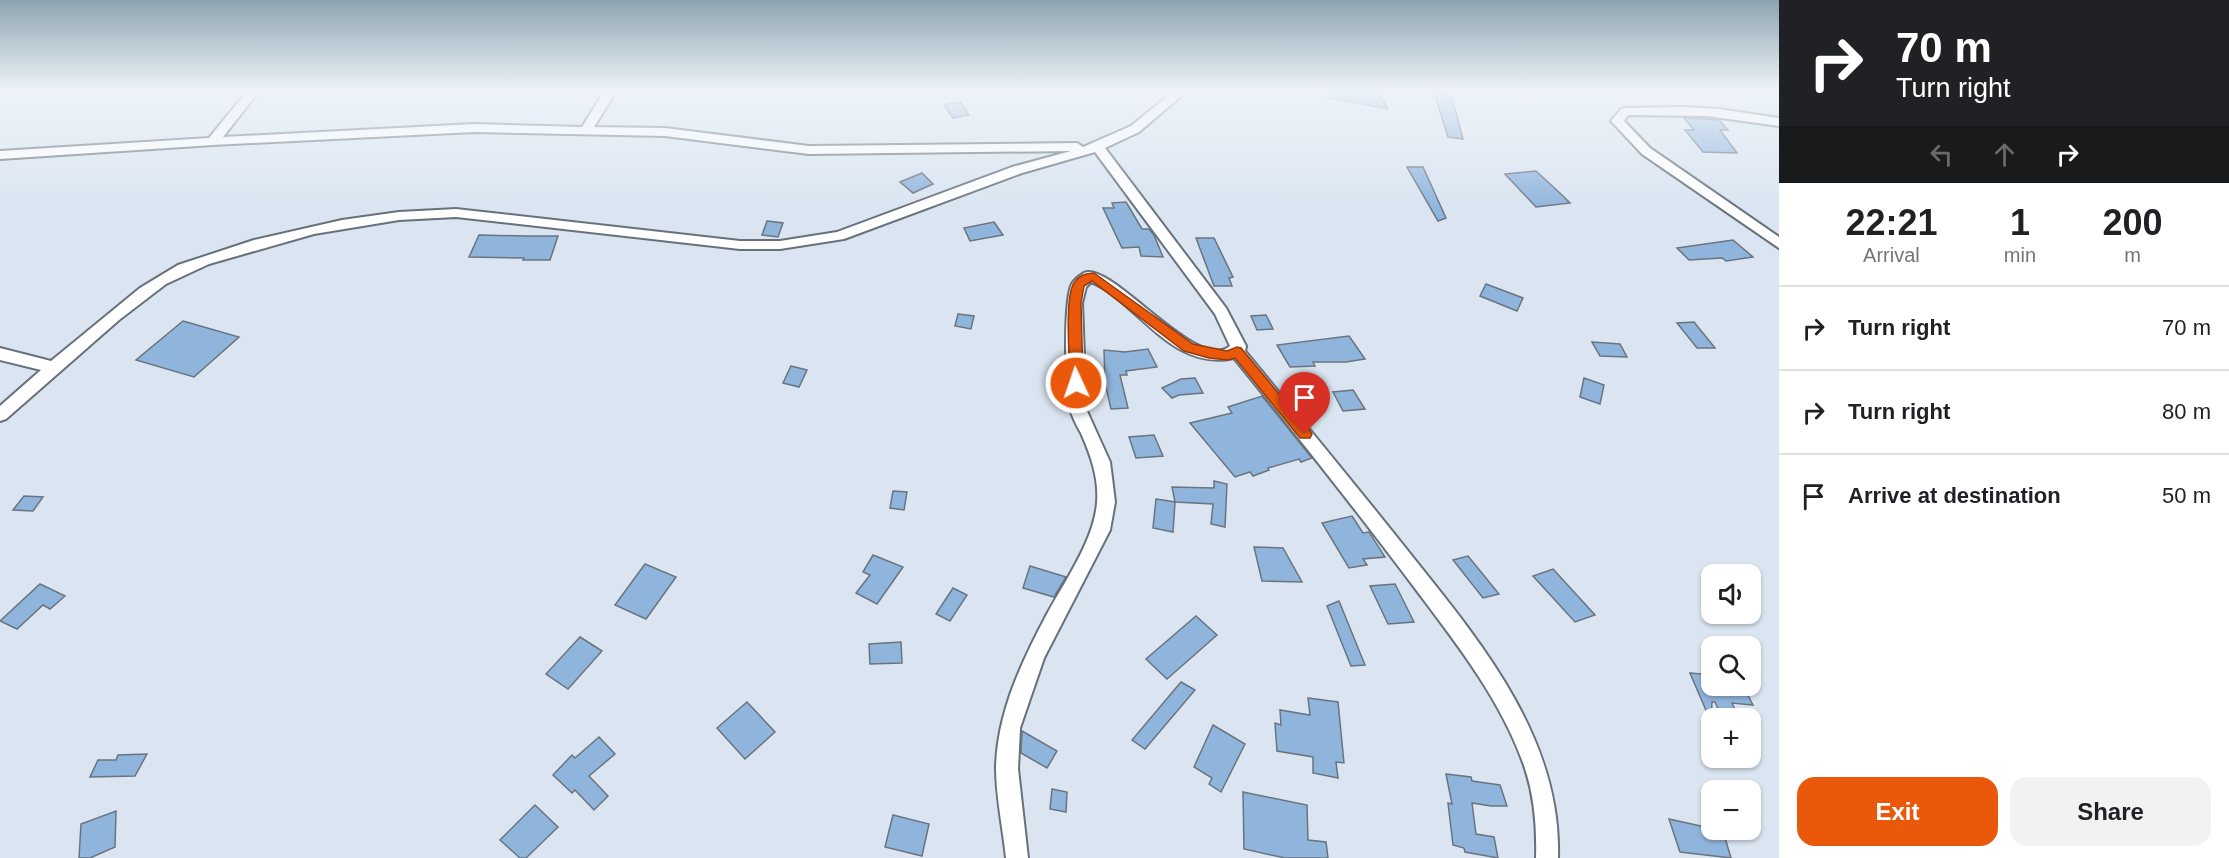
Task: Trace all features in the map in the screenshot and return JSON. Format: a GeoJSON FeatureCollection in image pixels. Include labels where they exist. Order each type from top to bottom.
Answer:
{"type":"FeatureCollection","features":[{"type":"Feature","properties":{"kind":"street"},"geometry":{"type":"LineString","coordinates":[[213,141],[222,130]]}},
{"type":"Feature","properties":{"kind":"street"},"geometry":{"type":"LineString","coordinates":[[0,155],[433,130]]}},
{"type":"Feature","properties":{"kind":"street"},"geometry":{"type":"LineString","coordinates":[[614,130],[666,132],[809,150],[1098,147]]}},
{"type":"Feature","properties":{"kind":"street"},"geometry":{"type":"LineString","coordinates":[[0,415],[128,306],[176,272],[270,239],[411,213],[456,213],[740,244],[780,246],[839,237],[1017,170],[1098,147],[1133,130]]}},
{"type":"Feature","properties":{"kind":"street"},"geometry":{"type":"LineString","coordinates":[[1625,130],[1646,151],[1779,244]]}},
{"type":"Feature","properties":{"kind":"street"},"geometry":{"type":"LineString","coordinates":[[1017,858],[1007,769],[1010,728],[1035,656],[1101,530],[1106,502],[1102,462],[1078,409],[1075,303],[1079,285],[1088,277],[1101,280],[1155,324],[1189,347],[1209,353],[1228,355],[1237,351],[1239,346],[1221,312],[1098,147]]}},
{"type":"Feature","properties":{"kind":"street"},"geometry":{"type":"LineString","coordinates":[[1237,351],[1360,501],[1476,656],[1519,729],[1533,759],[1549,825],[1547,858]]}},
{"type":"Feature","properties":{"kind":"street"},"geometry":{"type":"LineString","coordinates":[[0,354],[54,368]]}},
{"type":"Feature","properties":{"kind":"building"},"geometry":{"type":"Polygon","coordinates":[[[1446,130],[1461,130],[1463,139],[1448,137],[1446,130]]]}},
{"type":"Feature","properties":{"kind":"building"},"geometry":{"type":"Polygon","coordinates":[[[1685,130],[1720,130],[1737,153],[1703,152],[1685,130]]]}},
{"type":"Feature","properties":{"kind":"building"},"geometry":{"type":"Polygon","coordinates":[[[1407,167],[1423,167],[1446,218],[1438,221],[1407,167]]]}},
{"type":"Feature","properties":{"kind":"building"},"geometry":{"type":"Polygon","coordinates":[[[1536,171],[1570,203],[1536,207],[1505,174],[1536,171]]]}},
{"type":"Feature","properties":{"kind":"building"},"geometry":{"type":"Polygon","coordinates":[[[922,173],[933,184],[913,193],[900,182],[922,173]]]}},
{"type":"Feature","properties":{"kind":"building"},"geometry":{"type":"Polygon","coordinates":[[[1126,202],[1142,229],[1149,229],[1154,235],[1163,257],[1141,256],[1139,247],[1122,248],[1103,208],[1114,208],[1112,203],[1126,202]]]}},
{"type":"Feature","properties":{"kind":"building"},"geometry":{"type":"Polygon","coordinates":[[[767,221],[783,223],[778,237],[762,235],[767,221]]]}},
{"type":"Feature","properties":{"kind":"building"},"geometry":{"type":"Polygon","coordinates":[[[994,222],[1003,235],[970,241],[964,228],[994,222]]]}},
{"type":"Feature","properties":{"kind":"building"},"geometry":{"type":"Polygon","coordinates":[[[479,235],[558,236],[550,260],[523,260],[524,258],[469,257],[479,235]]]}},
{"type":"Feature","properties":{"kind":"building"},"geometry":{"type":"Polygon","coordinates":[[[1196,238],[1214,238],[1233,277],[1229,278],[1232,286],[1214,286],[1196,238]]]}},
{"type":"Feature","properties":{"kind":"building"},"geometry":{"type":"Polygon","coordinates":[[[1733,240],[1753,257],[1726,261],[1722,258],[1689,260],[1677,248],[1733,240]]]}},
{"type":"Feature","properties":{"kind":"building"},"geometry":{"type":"Polygon","coordinates":[[[1486,284],[1523,298],[1517,311],[1480,296],[1486,284]]]}},
{"type":"Feature","properties":{"kind":"building"},"geometry":{"type":"Polygon","coordinates":[[[958,314],[974,316],[971,329],[955,326],[958,314]]]}},
{"type":"Feature","properties":{"kind":"building"},"geometry":{"type":"Polygon","coordinates":[[[1266,315],[1273,329],[1257,330],[1251,316],[1266,315]]]}},
{"type":"Feature","properties":{"kind":"building"},"geometry":{"type":"Polygon","coordinates":[[[183,321],[239,337],[194,377],[136,360],[183,321]]]}},
{"type":"Feature","properties":{"kind":"building"},"geometry":{"type":"Polygon","coordinates":[[[1694,322],[1715,348],[1697,348],[1677,323],[1694,322]]]}},
{"type":"Feature","properties":{"kind":"building"},"geometry":{"type":"Polygon","coordinates":[[[1349,336],[1365,359],[1346,362],[1313,362],[1315,366],[1290,367],[1277,345],[1349,336]]]}},
{"type":"Feature","properties":{"kind":"building"},"geometry":{"type":"Polygon","coordinates":[[[1592,342],[1620,344],[1627,357],[1600,356],[1592,342]]]}},
{"type":"Feature","properties":{"kind":"building"},"geometry":{"type":"Polygon","coordinates":[[[1148,349],[1157,367],[1126,371],[1127,375],[1120,375],[1128,408],[1111,409],[1105,383],[1104,350],[1125,352],[1148,349]]]}},
{"type":"Feature","properties":{"kind":"building"},"geometry":{"type":"Polygon","coordinates":[[[791,366],[807,370],[799,387],[783,383],[791,366]]]}},
{"type":"Feature","properties":{"kind":"building"},"geometry":{"type":"Polygon","coordinates":[[[1195,378],[1203,393],[1179,395],[1172,398],[1162,388],[1181,379],[1195,378]]]}},
{"type":"Feature","properties":{"kind":"building"},"geometry":{"type":"Polygon","coordinates":[[[1584,378],[1604,385],[1600,404],[1580,397],[1584,378]]]}},
{"type":"Feature","properties":{"kind":"building"},"geometry":{"type":"Polygon","coordinates":[[[1353,390],[1365,409],[1343,411],[1333,392],[1353,390]]]}},
{"type":"Feature","properties":{"kind":"building"},"geometry":{"type":"Polygon","coordinates":[[[1262,396],[1312,458],[1301,462],[1299,459],[1268,468],[1269,470],[1253,476],[1250,472],[1235,477],[1190,423],[1232,413],[1228,407],[1262,396]]]}},
{"type":"Feature","properties":{"kind":"building"},"geometry":{"type":"Polygon","coordinates":[[[1154,435],[1163,456],[1136,458],[1129,437],[1154,435]]]}},
{"type":"Feature","properties":{"kind":"building"},"geometry":{"type":"Polygon","coordinates":[[[1214,481],[1227,484],[1225,527],[1211,524],[1213,504],[1175,502],[1172,487],[1214,488],[1214,481]]]}},
{"type":"Feature","properties":{"kind":"building"},"geometry":{"type":"Polygon","coordinates":[[[893,491],[907,492],[904,510],[890,508],[893,491]]]}},
{"type":"Feature","properties":{"kind":"building"},"geometry":{"type":"Polygon","coordinates":[[[24,496],[43,497],[33,511],[13,510],[24,496]]]}},
{"type":"Feature","properties":{"kind":"building"},"geometry":{"type":"Polygon","coordinates":[[[1156,499],[1175,502],[1173,532],[1153,528],[1156,499]]]}},
{"type":"Feature","properties":{"kind":"building"},"geometry":{"type":"Polygon","coordinates":[[[1352,516],[1363,533],[1369,532],[1385,557],[1363,559],[1367,565],[1349,568],[1322,523],[1352,516]]]}},
{"type":"Feature","properties":{"kind":"building"},"geometry":{"type":"Polygon","coordinates":[[[1254,547],[1283,548],[1302,582],[1262,581],[1254,547]]]}},
{"type":"Feature","properties":{"kind":"building"},"geometry":{"type":"Polygon","coordinates":[[[873,555],[903,567],[877,604],[856,593],[870,575],[863,572],[873,555]]]}},
{"type":"Feature","properties":{"kind":"building"},"geometry":{"type":"Polygon","coordinates":[[[1468,556],[1499,594],[1483,598],[1453,560],[1468,556]]]}},
{"type":"Feature","properties":{"kind":"building"},"geometry":{"type":"Polygon","coordinates":[[[645,564],[676,577],[646,619],[615,605],[645,564]]]}},
{"type":"Feature","properties":{"kind":"building"},"geometry":{"type":"Polygon","coordinates":[[[1030,566],[1066,577],[1054,597],[1023,588],[1030,566]]]}},
{"type":"Feature","properties":{"kind":"building"},"geometry":{"type":"Polygon","coordinates":[[[1553,569],[1595,615],[1575,622],[1533,576],[1553,569]]]}},
{"type":"Feature","properties":{"kind":"building"},"geometry":{"type":"Polygon","coordinates":[[[40,584],[65,596],[50,609],[43,605],[17,629],[0,621],[40,584]]]}},
{"type":"Feature","properties":{"kind":"building"},"geometry":{"type":"Polygon","coordinates":[[[1395,584],[1414,622],[1388,624],[1370,586],[1395,584]]]}},
{"type":"Feature","properties":{"kind":"building"},"geometry":{"type":"Polygon","coordinates":[[[953,588],[967,595],[950,621],[936,614],[953,588]]]}},
{"type":"Feature","properties":{"kind":"building"},"geometry":{"type":"Polygon","coordinates":[[[1339,601],[1365,665],[1351,666],[1327,606],[1339,601]]]}},
{"type":"Feature","properties":{"kind":"building"},"geometry":{"type":"Polygon","coordinates":[[[1196,616],[1217,635],[1167,679],[1146,659],[1196,616]]]}},
{"type":"Feature","properties":{"kind":"building"},"geometry":{"type":"Polygon","coordinates":[[[580,637],[602,651],[568,689],[546,674],[580,637]]]}},
{"type":"Feature","properties":{"kind":"building"},"geometry":{"type":"Polygon","coordinates":[[[901,642],[902,663],[870,664],[869,644],[901,642]]]}},
{"type":"Feature","properties":{"kind":"building"},"geometry":{"type":"Polygon","coordinates":[[[1690,673],[1701,674],[1701,696],[1748,696],[1753,705],[1732,703],[1734,708],[1718,708],[1715,702],[1712,702],[1712,708],[1705,708],[1690,673]]]}},
{"type":"Feature","properties":{"kind":"building"},"geometry":{"type":"Polygon","coordinates":[[[1181,682],[1195,690],[1145,749],[1132,740],[1181,682]]]}},
{"type":"Feature","properties":{"kind":"building"},"geometry":{"type":"Polygon","coordinates":[[[1308,698],[1338,702],[1344,763],[1336,762],[1338,778],[1313,773],[1313,757],[1277,751],[1275,723],[1281,725],[1280,710],[1310,715],[1308,698]]]}},
{"type":"Feature","properties":{"kind":"building"},"geometry":{"type":"Polygon","coordinates":[[[747,702],[775,732],[745,759],[717,728],[747,702]]]}},
{"type":"Feature","properties":{"kind":"building"},"geometry":{"type":"Polygon","coordinates":[[[1213,725],[1245,744],[1221,792],[1209,784],[1212,778],[1194,767],[1213,725]]]}},
{"type":"Feature","properties":{"kind":"building"},"geometry":{"type":"Polygon","coordinates":[[[1022,731],[1057,751],[1047,768],[1021,753],[1022,731]]]}},
{"type":"Feature","properties":{"kind":"building"},"geometry":{"type":"Polygon","coordinates":[[[599,737],[615,754],[589,776],[608,796],[594,810],[575,790],[572,793],[553,775],[572,755],[575,758],[599,737]]]}},
{"type":"Feature","properties":{"kind":"building"},"geometry":{"type":"Polygon","coordinates":[[[147,754],[135,776],[90,777],[98,760],[116,760],[118,755],[147,754]]]}},
{"type":"Feature","properties":{"kind":"building"},"geometry":{"type":"Polygon","coordinates":[[[1446,774],[1471,777],[1472,781],[1500,785],[1507,806],[1472,803],[1476,834],[1494,837],[1498,858],[1465,852],[1464,848],[1453,845],[1448,803],[1452,804],[1446,774]]]}},
{"type":"Feature","properties":{"kind":"building"},"geometry":{"type":"Polygon","coordinates":[[[1052,789],[1067,792],[1066,812],[1050,809],[1052,789]]]}},
{"type":"Feature","properties":{"kind":"building"},"geometry":{"type":"Polygon","coordinates":[[[1243,792],[1307,805],[1308,840],[1326,842],[1328,858],[1285,858],[1244,849],[1243,792]]]}},
{"type":"Feature","properties":{"kind":"building"},"geometry":{"type":"Polygon","coordinates":[[[535,805],[558,827],[526,858],[520,858],[500,840],[535,805]]]}},
{"type":"Feature","properties":{"kind":"building"},"geometry":{"type":"Polygon","coordinates":[[[116,811],[115,847],[90,858],[79,858],[81,824],[116,811]]]}},
{"type":"Feature","properties":{"kind":"building"},"geometry":{"type":"Polygon","coordinates":[[[893,815],[929,824],[922,856],[885,847],[893,815]]]}},
{"type":"Feature","properties":{"kind":"building"},"geometry":{"type":"Polygon","coordinates":[[[1669,819],[1701,826],[1701,840],[1726,840],[1731,858],[1680,852],[1669,819]]]}},
{"type":"Feature","properties":{"kind":"route"},"geometry":{"type":"LineString","coordinates":[[1076,383],[1075,303],[1079,285],[1084,279],[1094,277],[1189,347],[1209,353],[1228,355],[1237,351],[1305,434]]}}]}
